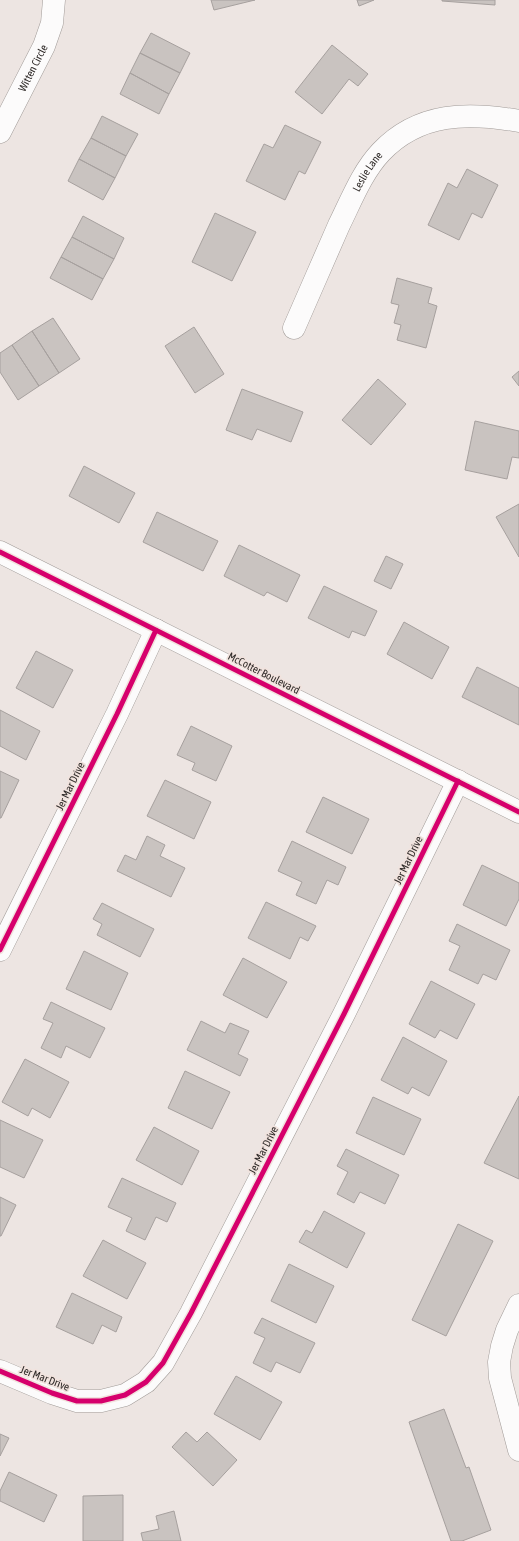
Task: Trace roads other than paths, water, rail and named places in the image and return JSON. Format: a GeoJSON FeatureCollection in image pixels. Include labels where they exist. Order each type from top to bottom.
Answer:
{"type":"FeatureCollection","features":[{"type":"Feature","properties":{"kind":"street","name":"Witten Circle"},"geometry":{"type":"LineString","coordinates":[[0,132],[44,46],[52,23],[54,0]]}},
{"type":"Feature","properties":{"kind":"street","name":"Leslie Lane"},"geometry":{"type":"LineString","coordinates":[[294,328],[315,278],[350,203],[365,174],[380,152],[401,134],[425,122],[452,116],[482,116],[519,121]]}},
{"type":"Feature","properties":{"kind":"street","name":"McCotter Boulevard"},"geometry":{"type":"LineString","coordinates":[[0,552],[519,812]]}},
{"type":"Feature","properties":{"kind":"street","name":"Jer Mar Drive"},"geometry":{"type":"LineString","coordinates":[[0,950],[110,728],[156,630]]}},
{"type":"Feature","properties":{"kind":"street","name":"Jer Mar Drive"},"geometry":{"type":"LineString","coordinates":[[0,1371],[52,1393],[77,1400],[102,1402],[125,1395],[146,1382],[163,1363],[191,1313],[340,1021],[458,781]]}},
{"type":"Feature","properties":{"kind":"street"},"geometry":{"type":"LineString","coordinates":[[519,1305],[504,1340],[499,1362],[500,1378],[519,1450]]}}]}
